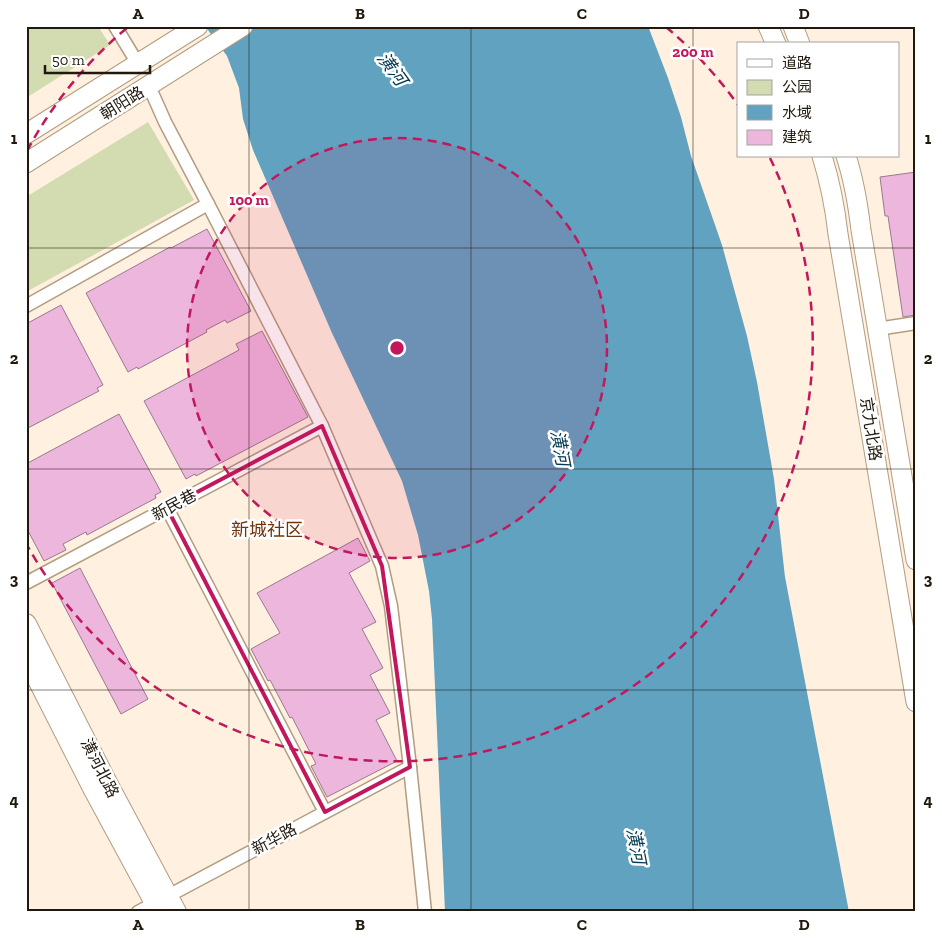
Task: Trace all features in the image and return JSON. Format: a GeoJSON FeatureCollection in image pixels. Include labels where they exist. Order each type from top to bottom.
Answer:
{"type":"FeatureCollection","features":[{"type":"Feature","properties":{"kind":"main road","name":"朝阳路"},"geometry":{"type":"LineString","coordinates":[[26,134],[198,26]]}},
{"type":"Feature","properties":{"kind":"main road","name":"朝阳路"},"geometry":{"type":"LineString","coordinates":[[26,163],[242,26]]}},
{"type":"Feature","properties":{"kind":"main road"},"geometry":{"type":"LineString","coordinates":[[768,26],[775,42]]}},
{"type":"Feature","properties":{"kind":"main road"},"geometry":{"type":"LineString","coordinates":[[793,26],[799,42]]}},
{"type":"Feature","properties":{"kind":"main road","name":"京九北路"},"geometry":{"type":"LineString","coordinates":[[823,158],[835,211],[916,702]]}},
{"type":"Feature","properties":{"kind":"main road","name":"京九北路"},"geometry":{"type":"LineString","coordinates":[[847,158],[858,207],[916,560]]}},
{"type":"Feature","properties":{"kind":"main road","name":"潢河北路"},"geometry":{"type":"LineString","coordinates":[[26,624],[106,781],[159,907]]}},
{"type":"Feature","properties":{"kind":"main road","name":"潢河北路"},"geometry":{"type":"LineString","coordinates":[[26,656],[93,788],[159,907]]}},
{"type":"Feature","properties":{"kind":"street"},"geometry":{"type":"LineString","coordinates":[[115,26],[138,64]]}},
{"type":"Feature","properties":{"kind":"street"},"geometry":{"type":"LineString","coordinates":[[148,86],[322,426],[382,566],[391,606],[425,912]]}},
{"type":"Feature","properties":{"kind":"street"},"geometry":{"type":"LineString","coordinates":[[26,306],[208,204]]}},
{"type":"Feature","properties":{"kind":"street"},"geometry":{"type":"LineString","coordinates":[[877,329],[916,323]]}},
{"type":"Feature","properties":{"kind":"street","name":"新民巷"},"geometry":{"type":"LineString","coordinates":[[26,583],[322,426]]}},
{"type":"Feature","properties":{"kind":"street"},"geometry":{"type":"LineString","coordinates":[[167,508],[326,812]]}},
{"type":"Feature","properties":{"kind":"street","name":"新华路"},"geometry":{"type":"LineString","coordinates":[[159,907],[326,812],[410,767]]}},
{"type":"Feature","properties":{"kind":"highlighted area"},"geometry":{"type":"Polygon","coordinates":[[[322,426],[382,566],[410,767],[325,812],[167,508],[322,426]]]}},
{"type":"Feature","properties":{"kind":"green space"},"geometry":{"type":"Polygon","coordinates":[[[26,26],[98,26],[110,45],[26,98],[26,26]]]}},
{"type":"Feature","properties":{"kind":"green space"},"geometry":{"type":"Polygon","coordinates":[[[148,122],[194,200],[26,292],[26,197],[148,122]]]}},
{"type":"Feature","properties":{"kind":"water","name":"潢河"},"geometry":{"type":"Polygon","coordinates":[[[205,26],[648,26],[668,78],[691,156],[722,245],[747,336],[774,479],[785,577],[849,912],[445,912],[432,619],[429,591],[418,535],[402,481],[332,333],[253,150],[243,119],[239,88],[227,56],[205,26]]]}},
{"type":"Feature","properties":{"kind":"building"},"geometry":{"type":"Polygon","coordinates":[[[916,172],[916,315],[903,317],[888,216],[885,216],[880,177],[916,172]]]}},
{"type":"Feature","properties":{"kind":"building"},"geometry":{"type":"Polygon","coordinates":[[[207,229],[251,311],[227,323],[225,320],[206,330],[207,332],[138,369],[137,367],[128,372],[86,293],[207,229]]]}},
{"type":"Feature","properties":{"kind":"building"},"geometry":{"type":"Polygon","coordinates":[[[61,305],[103,385],[97,388],[99,391],[26,429],[26,324],[61,305]]]}},
{"type":"Feature","properties":{"kind":"building"},"geometry":{"type":"Polygon","coordinates":[[[262,331],[308,417],[196,476],[195,474],[186,479],[144,401],[239,350],[236,344],[262,331]]]}},
{"type":"Feature","properties":{"kind":"building"},"geometry":{"type":"Polygon","coordinates":[[[119,414],[161,492],[155,495],[156,498],[87,535],[86,532],[63,544],[66,550],[44,561],[26,527],[26,464],[119,414]]]}},
{"type":"Feature","properties":{"kind":"building"},"geometry":{"type":"Polygon","coordinates":[[[358,538],[370,561],[349,573],[376,622],[362,629],[383,668],[370,675],[390,713],[376,720],[397,761],[327,797],[311,766],[316,764],[292,717],[290,718],[251,649],[280,633],[257,593],[358,538]]]}},
{"type":"Feature","properties":{"kind":"building"},"geometry":{"type":"Polygon","coordinates":[[[80,568],[148,699],[121,714],[52,583],[80,568]]]}},
{"type":"Feature","properties":{"kind":"district","name":"新城社区"},"geometry":{"type":"Point","coordinates":[267,530]}}]}
